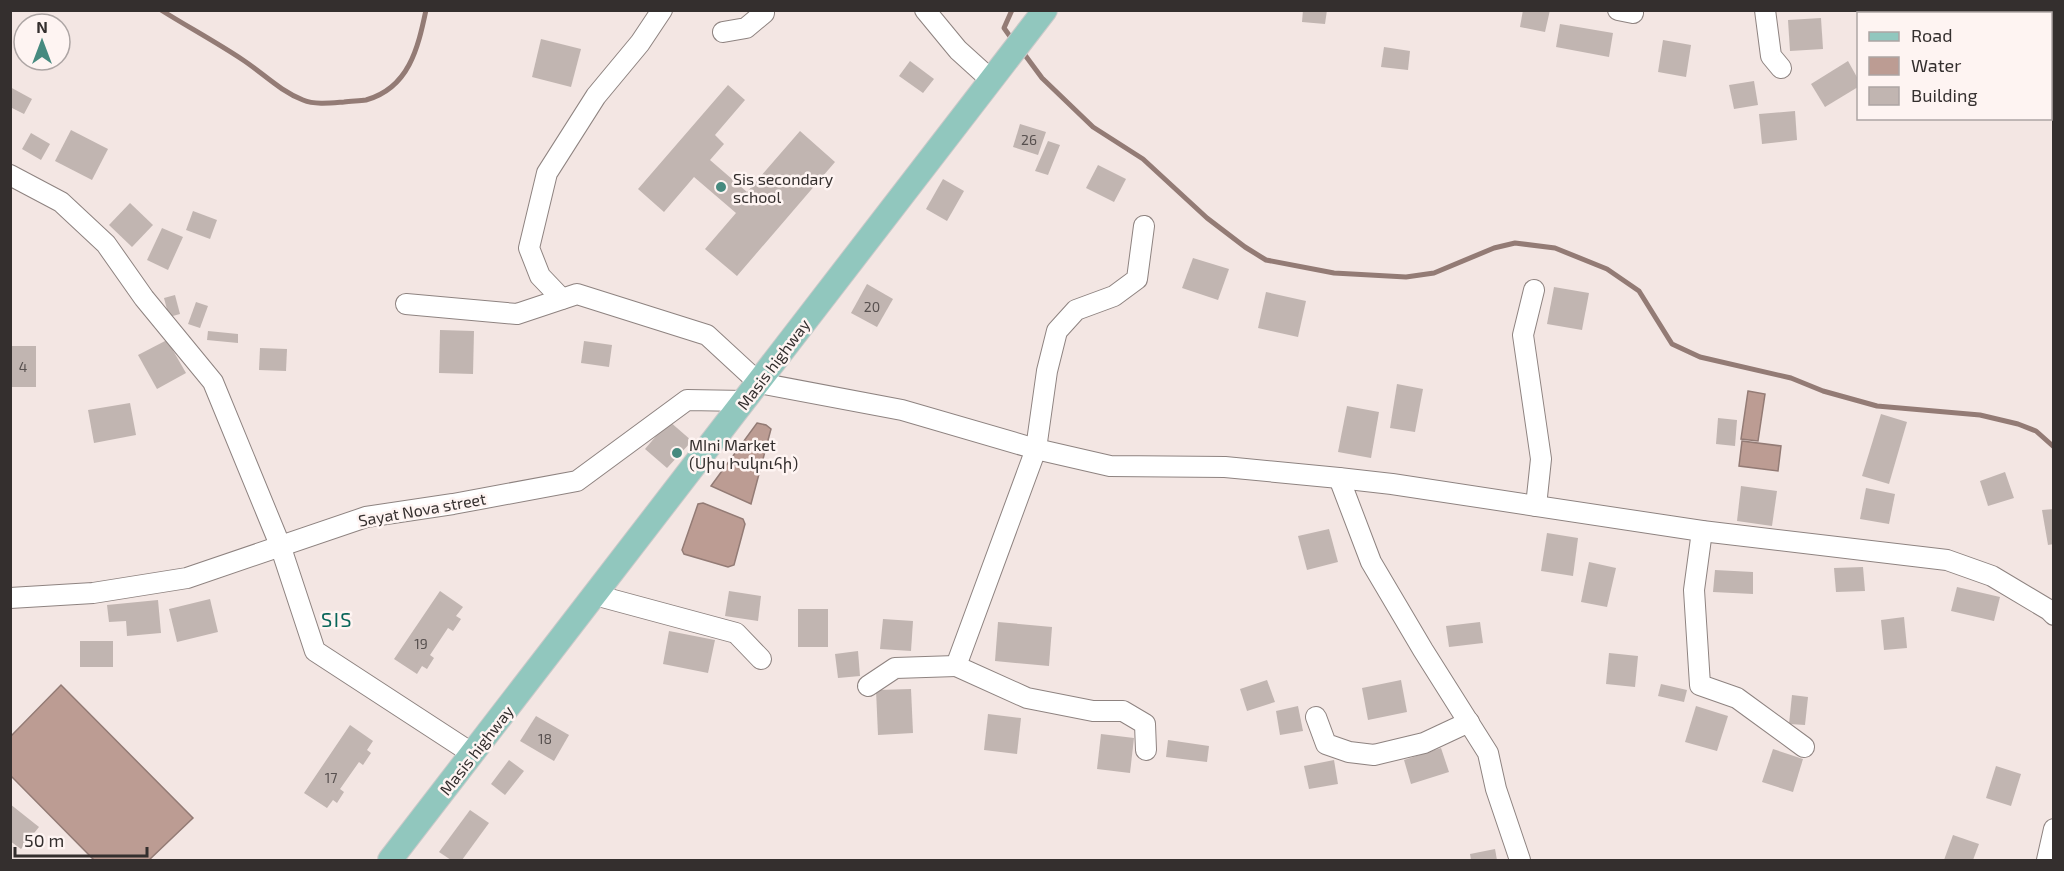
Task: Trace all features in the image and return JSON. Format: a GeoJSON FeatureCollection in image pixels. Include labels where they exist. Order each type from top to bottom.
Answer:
{"type":"FeatureCollection","features":[{"type":"Feature","properties":{"kind":"main road","name":"Masis highway"},"geometry":{"type":"LineString","coordinates":[[390,861],[1044,10]]}},
{"type":"Feature","properties":{"kind":"street"},"geometry":{"type":"LineString","coordinates":[[562,299],[540,276],[529,248],[547,173],[596,96],[640,43],[662,10]]}},
{"type":"Feature","properties":{"kind":"street"},"geometry":{"type":"LineString","coordinates":[[723,32],[746,28],[764,13],[764,10]]}},
{"type":"Feature","properties":{"kind":"street"},"geometry":{"type":"LineString","coordinates":[[925,10],[958,50],[990,79]]}},
{"type":"Feature","properties":{"kind":"street"},"geometry":{"type":"LineString","coordinates":[[1765,10],[1771,56],[1781,68]]}},
{"type":"Feature","properties":{"kind":"street"},"geometry":{"type":"LineString","coordinates":[[10,175],[61,202],[106,244],[144,298],[213,382],[279,546],[315,651],[473,754]]}},
{"type":"Feature","properties":{"kind":"street"},"geometry":{"type":"LineString","coordinates":[[956,666],[1036,449],[1047,371],[1057,331],[1076,310],[1114,296],[1137,279],[1144,226]]}},
{"type":"Feature","properties":{"kind":"street"},"geometry":{"type":"LineString","coordinates":[[1534,290],[1523,335],[1541,459],[1536,506]]}},
{"type":"Feature","properties":{"kind":"street"},"geometry":{"type":"LineString","coordinates":[[406,304],[517,314],[577,294],[707,335],[752,392]]}},
{"type":"Feature","properties":{"kind":"street","name":"Sayat Nova street"},"geometry":{"type":"LineString","coordinates":[[10,598],[93,593],[187,578],[366,517],[577,482],[687,400],[752,392],[902,410],[1036,449],[1110,466],[1225,467],[1339,478],[1702,531],[1947,560],[1992,576],[2054,615]]}},
{"type":"Feature","properties":{"kind":"street"},"geometry":{"type":"LineString","coordinates":[[1339,478],[1371,562],[1488,753],[1496,789],[1520,861]]}},
{"type":"Feature","properties":{"kind":"street"},"geometry":{"type":"LineString","coordinates":[[1702,531],[1694,590],[1700,685],[1737,698],[1804,747]]}},
{"type":"Feature","properties":{"kind":"street"},"geometry":{"type":"LineString","coordinates":[[595,596],[736,633],[761,659]]}},
{"type":"Feature","properties":{"kind":"street"},"geometry":{"type":"LineString","coordinates":[[868,686],[895,668],[956,666],[1027,698],[1093,711],[1123,711],[1146,724],[1146,750]]}},
{"type":"Feature","properties":{"kind":"street"},"geometry":{"type":"LineString","coordinates":[[1316,717],[1326,744],[1349,752],[1374,755],[1424,743],[1469,722]]}},
{"type":"Feature","properties":{"kind":"street"},"geometry":{"type":"LineString","coordinates":[[2047,861],[2054,829]]}},
{"type":"Feature","properties":{"kind":"water"},"geometry":{"type":"Polygon","coordinates":[[[1748,391],[1765,394],[1758,441],[1741,439],[1748,391]]]}},
{"type":"Feature","properties":{"kind":"water"},"geometry":{"type":"Polygon","coordinates":[[[757,423],[771,429],[751,504],[711,486],[757,423]]]}},
{"type":"Feature","properties":{"kind":"water"},"geometry":{"type":"Polygon","coordinates":[[[1742,441],[1781,446],[1778,471],[1739,466],[1742,441]]]}},
{"type":"Feature","properties":{"kind":"water"},"geometry":{"type":"Polygon","coordinates":[[[703,503],[743,519],[745,524],[734,565],[728,567],[684,554],[682,550],[698,504],[703,503]]]}},
{"type":"Feature","properties":{"kind":"water"},"geometry":{"type":"Polygon","coordinates":[[[61,685],[193,818],[149,860],[94,860],[11,776],[11,736],[61,685]]]}},
{"type":"Feature","properties":{"kind":"building"},"geometry":{"type":"Polygon","coordinates":[[[1303,10],[1327,10],[1325,24],[1302,22],[1303,10]]]}},
{"type":"Feature","properties":{"kind":"building"},"geometry":{"type":"Polygon","coordinates":[[[1523,10],[1550,10],[1545,32],[1520,27],[1523,10]]]}},
{"type":"Feature","properties":{"kind":"building"},"geometry":{"type":"Polygon","coordinates":[[[1821,18],[1823,49],[1790,51],[1788,20],[1821,18]]]}},
{"type":"Feature","properties":{"kind":"building"},"geometry":{"type":"Polygon","coordinates":[[[1560,24],[1613,33],[1609,57],[1556,47],[1560,24]]]}},
{"type":"Feature","properties":{"kind":"building"},"geometry":{"type":"Polygon","coordinates":[[[541,39],[581,49],[571,87],[532,77],[541,39]]]}},
{"type":"Feature","properties":{"kind":"building"},"geometry":{"type":"Polygon","coordinates":[[[1663,40],[1691,45],[1686,77],[1658,72],[1663,40]]]}},
{"type":"Feature","properties":{"kind":"building"},"geometry":{"type":"Polygon","coordinates":[[[1384,47],[1410,51],[1408,70],[1381,67],[1384,47]]]}},
{"type":"Feature","properties":{"kind":"building"},"geometry":{"type":"Polygon","coordinates":[[[910,61],[934,79],[923,93],[899,76],[910,61]]]}},
{"type":"Feature","properties":{"kind":"building"},"geometry":{"type":"Polygon","coordinates":[[[1848,61],[1857,77],[1857,88],[1825,107],[1811,84],[1848,61]]]}},
{"type":"Feature","properties":{"kind":"building"},"geometry":{"type":"Polygon","coordinates":[[[1754,81],[1758,105],[1734,109],[1729,85],[1754,81]]]}},
{"type":"Feature","properties":{"kind":"building"},"geometry":{"type":"Polygon","coordinates":[[[728,85],[745,100],[715,135],[724,144],[710,160],[747,192],[800,131],[835,162],[737,276],[705,249],[736,213],[694,177],[664,212],[638,189],[728,85]]]}},
{"type":"Feature","properties":{"kind":"building"},"geometry":{"type":"Polygon","coordinates":[[[10,87],[32,99],[24,114],[10,107],[10,87]]]}},
{"type":"Feature","properties":{"kind":"building"},"geometry":{"type":"Polygon","coordinates":[[[1795,111],[1797,140],[1762,144],[1759,114],[1795,111]]]}},
{"type":"Feature","properties":{"kind":"building"},"geometry":{"type":"Polygon","coordinates":[[[1020,124],[1046,132],[1038,155],[1013,147],[1020,124]]]}},
{"type":"Feature","properties":{"kind":"building"},"geometry":{"type":"Polygon","coordinates":[[[71,130],[108,149],[92,180],[55,161],[71,130]]]}},
{"type":"Feature","properties":{"kind":"building"},"geometry":{"type":"Polygon","coordinates":[[[31,133],[50,144],[41,160],[22,149],[31,133]]]}},
{"type":"Feature","properties":{"kind":"building"},"geometry":{"type":"Polygon","coordinates":[[[1048,141],[1060,145],[1048,175],[1035,171],[1048,141]]]}},
{"type":"Feature","properties":{"kind":"building"},"geometry":{"type":"Polygon","coordinates":[[[1098,165],[1126,179],[1114,202],[1086,188],[1098,165]]]}},
{"type":"Feature","properties":{"kind":"building"},"geometry":{"type":"Polygon","coordinates":[[[943,179],[964,191],[947,221],[926,209],[943,179]]]}},
{"type":"Feature","properties":{"kind":"building"},"geometry":{"type":"Polygon","coordinates":[[[130,203],[153,225],[132,247],[109,225],[130,203]]]}},
{"type":"Feature","properties":{"kind":"building"},"geometry":{"type":"Polygon","coordinates":[[[193,211],[217,220],[210,239],[186,230],[193,211]]]}},
{"type":"Feature","properties":{"kind":"building"},"geometry":{"type":"Polygon","coordinates":[[[162,228],[183,237],[168,270],[147,260],[162,228]]]}},
{"type":"Feature","properties":{"kind":"building"},"geometry":{"type":"Polygon","coordinates":[[[1193,258],[1229,269],[1218,300],[1182,288],[1193,258]]]}},
{"type":"Feature","properties":{"kind":"building"},"geometry":{"type":"Polygon","coordinates":[[[867,284],[893,299],[877,327],[851,313],[867,284]]]}},
{"type":"Feature","properties":{"kind":"building"},"geometry":{"type":"Polygon","coordinates":[[[1554,287],[1589,293],[1582,330],[1547,324],[1554,287]]]}},
{"type":"Feature","properties":{"kind":"building"},"geometry":{"type":"Polygon","coordinates":[[[1266,292],[1306,301],[1298,337],[1258,328],[1266,292]]]}},
{"type":"Feature","properties":{"kind":"building"},"geometry":{"type":"Polygon","coordinates":[[[175,295],[180,314],[169,317],[164,298],[175,295]]]}},
{"type":"Feature","properties":{"kind":"building"},"geometry":{"type":"Polygon","coordinates":[[[196,302],[208,306],[200,328],[188,324],[196,302]]]}},
{"type":"Feature","properties":{"kind":"building"},"geometry":{"type":"Polygon","coordinates":[[[440,330],[474,331],[473,374],[439,373],[440,330]]]}},
{"type":"Feature","properties":{"kind":"building"},"geometry":{"type":"Polygon","coordinates":[[[208,331],[238,334],[238,343],[207,340],[208,331]]]}},
{"type":"Feature","properties":{"kind":"building"},"geometry":{"type":"Polygon","coordinates":[[[167,340],[186,373],[157,389],[138,355],[167,340]]]}},
{"type":"Feature","properties":{"kind":"building"},"geometry":{"type":"Polygon","coordinates":[[[584,341],[612,345],[609,367],[581,363],[584,341]]]}},
{"type":"Feature","properties":{"kind":"building"},"geometry":{"type":"Polygon","coordinates":[[[10,346],[36,346],[36,387],[10,387],[10,346]]]}},
{"type":"Feature","properties":{"kind":"building"},"geometry":{"type":"Polygon","coordinates":[[[260,348],[287,349],[286,371],[259,370],[260,348]]]}},
{"type":"Feature","properties":{"kind":"building"},"geometry":{"type":"Polygon","coordinates":[[[1397,384],[1423,389],[1415,432],[1390,428],[1397,384]]]}},
{"type":"Feature","properties":{"kind":"building"},"geometry":{"type":"Polygon","coordinates":[[[130,403],[136,435],[94,443],[88,410],[130,403]]]}},
{"type":"Feature","properties":{"kind":"building"},"geometry":{"type":"Polygon","coordinates":[[[1347,406],[1379,412],[1371,458],[1338,452],[1347,406]]]}},
{"type":"Feature","properties":{"kind":"building"},"geometry":{"type":"Polygon","coordinates":[[[1881,414],[1907,422],[1889,484],[1862,476],[1881,414]]]}},
{"type":"Feature","properties":{"kind":"building"},"geometry":{"type":"Polygon","coordinates":[[[1718,418],[1737,420],[1735,446],[1716,444],[1718,418]]]}},
{"type":"Feature","properties":{"kind":"building"},"geometry":{"type":"Polygon","coordinates":[[[669,421],[692,441],[667,468],[645,449],[669,421]]]}},
{"type":"Feature","properties":{"kind":"building"},"geometry":{"type":"Polygon","coordinates":[[[2005,472],[2014,498],[1988,506],[1980,481],[2005,472]]]}},
{"type":"Feature","properties":{"kind":"building"},"geometry":{"type":"Polygon","coordinates":[[[1741,486],[1777,491],[1772,526],[1737,521],[1741,486]]]}},
{"type":"Feature","properties":{"kind":"building"},"geometry":{"type":"Polygon","coordinates":[[[1866,488],[1895,494],[1889,524],[1860,519],[1866,488]]]}},
{"type":"Feature","properties":{"kind":"building"},"geometry":{"type":"Polygon","coordinates":[[[2054,509],[2054,544],[2048,545],[2042,510],[2054,509]]]}},
{"type":"Feature","properties":{"kind":"building"},"geometry":{"type":"Polygon","coordinates":[[[1329,529],[1338,562],[1307,570],[1298,536],[1329,529]]]}},
{"type":"Feature","properties":{"kind":"building"},"geometry":{"type":"Polygon","coordinates":[[[1547,533],[1578,538],[1573,576],[1541,571],[1547,533]]]}},
{"type":"Feature","properties":{"kind":"building"},"geometry":{"type":"Polygon","coordinates":[[[1589,562],[1616,568],[1607,607],[1581,602],[1589,562]]]}},
{"type":"Feature","properties":{"kind":"building"},"geometry":{"type":"Polygon","coordinates":[[[1863,567],[1865,591],[1836,592],[1834,568],[1863,567]]]}},
{"type":"Feature","properties":{"kind":"building"},"geometry":{"type":"Polygon","coordinates":[[[1715,570],[1753,572],[1753,594],[1713,592],[1715,570]]]}},
{"type":"Feature","properties":{"kind":"building"},"geometry":{"type":"Polygon","coordinates":[[[1957,587],[2000,597],[1994,621],[1951,611],[1957,587]]]}},
{"type":"Feature","properties":{"kind":"building"},"geometry":{"type":"Polygon","coordinates":[[[440,591],[463,607],[456,616],[461,619],[453,631],[448,628],[430,655],[434,658],[427,669],[422,666],[417,674],[394,659],[440,591]]]}},
{"type":"Feature","properties":{"kind":"building"},"geometry":{"type":"Polygon","coordinates":[[[729,591],[761,596],[758,621],[725,616],[729,591]]]}},
{"type":"Feature","properties":{"kind":"building"},"geometry":{"type":"Polygon","coordinates":[[[210,599],[218,632],[177,642],[169,609],[210,599]]]}},
{"type":"Feature","properties":{"kind":"building"},"geometry":{"type":"Polygon","coordinates":[[[158,600],[161,633],[127,636],[126,621],[109,622],[107,605],[158,600]]]}},
{"type":"Feature","properties":{"kind":"building"},"geometry":{"type":"Polygon","coordinates":[[[798,609],[828,609],[828,647],[798,647],[798,609]]]}},
{"type":"Feature","properties":{"kind":"building"},"geometry":{"type":"Polygon","coordinates":[[[1904,617],[1907,648],[1884,650],[1881,620],[1904,617]]]}},
{"type":"Feature","properties":{"kind":"building"},"geometry":{"type":"Polygon","coordinates":[[[883,619],[913,621],[911,651],[880,649],[883,619]]]}},
{"type":"Feature","properties":{"kind":"building"},"geometry":{"type":"Polygon","coordinates":[[[998,622],[1052,627],[1049,666],[995,661],[998,622]]]}},
{"type":"Feature","properties":{"kind":"building"},"geometry":{"type":"Polygon","coordinates":[[[1480,622],[1483,643],[1449,647],[1446,626],[1480,622]]]}},
{"type":"Feature","properties":{"kind":"building"},"geometry":{"type":"Polygon","coordinates":[[[669,631],[715,640],[708,673],[663,664],[669,631]]]}},
{"type":"Feature","properties":{"kind":"building"},"geometry":{"type":"Polygon","coordinates":[[[80,641],[113,641],[113,667],[80,667],[80,641]]]}},
{"type":"Feature","properties":{"kind":"building"},"geometry":{"type":"Polygon","coordinates":[[[858,651],[860,676],[838,678],[835,654],[858,651]]]}},
{"type":"Feature","properties":{"kind":"building"},"geometry":{"type":"Polygon","coordinates":[[[1609,653],[1638,656],[1635,687],[1606,684],[1609,653]]]}},
{"type":"Feature","properties":{"kind":"building"},"geometry":{"type":"Polygon","coordinates":[[[1267,680],[1275,702],[1247,711],[1240,689],[1267,680]]]}},
{"type":"Feature","properties":{"kind":"building"},"geometry":{"type":"Polygon","coordinates":[[[1401,680],[1407,712],[1368,720],[1362,688],[1401,680]]]}},
{"type":"Feature","properties":{"kind":"building"},"geometry":{"type":"Polygon","coordinates":[[[1661,684],[1687,690],[1684,702],[1658,696],[1661,684]]]}},
{"type":"Feature","properties":{"kind":"building"},"geometry":{"type":"Polygon","coordinates":[[[911,689],[913,733],[878,735],[876,690],[911,689]]]}},
{"type":"Feature","properties":{"kind":"building"},"geometry":{"type":"Polygon","coordinates":[[[1792,695],[1808,697],[1805,725],[1789,724],[1792,695]]]}},
{"type":"Feature","properties":{"kind":"building"},"geometry":{"type":"Polygon","coordinates":[[[1298,706],[1303,731],[1280,735],[1276,711],[1298,706]]]}},
{"type":"Feature","properties":{"kind":"building"},"geometry":{"type":"Polygon","coordinates":[[[1696,706],[1728,716],[1717,751],[1685,742],[1696,706]]]}},
{"type":"Feature","properties":{"kind":"building"},"geometry":{"type":"Polygon","coordinates":[[[988,714],[1021,718],[1017,754],[984,750],[988,714]]]}},
{"type":"Feature","properties":{"kind":"building"},"geometry":{"type":"Polygon","coordinates":[[[536,716],[569,735],[554,761],[520,741],[536,716]]]}},
{"type":"Feature","properties":{"kind":"building"},"geometry":{"type":"Polygon","coordinates":[[[350,725],[373,741],[367,750],[371,753],[363,765],[359,762],[340,789],[344,792],[337,803],[333,800],[327,808],[304,793],[350,725]]]}},
{"type":"Feature","properties":{"kind":"building"},"geometry":{"type":"Polygon","coordinates":[[[1101,734],[1134,738],[1130,773],[1097,769],[1101,734]]]}},
{"type":"Feature","properties":{"kind":"building"},"geometry":{"type":"Polygon","coordinates":[[[1168,740],[1209,746],[1207,762],[1166,757],[1168,740]]]}},
{"type":"Feature","properties":{"kind":"building"},"geometry":{"type":"Polygon","coordinates":[[[1441,748],[1449,772],[1411,784],[1404,760],[1441,748]]]}},
{"type":"Feature","properties":{"kind":"building"},"geometry":{"type":"Polygon","coordinates":[[[1773,749],[1803,759],[1793,792],[1762,782],[1773,749]]]}},
{"type":"Feature","properties":{"kind":"building"},"geometry":{"type":"Polygon","coordinates":[[[509,760],[524,771],[505,795],[491,784],[509,760]]]}},
{"type":"Feature","properties":{"kind":"building"},"geometry":{"type":"Polygon","coordinates":[[[1334,760],[1338,784],[1309,789],[1304,766],[1334,760]]]}},
{"type":"Feature","properties":{"kind":"building"},"geometry":{"type":"Polygon","coordinates":[[[1996,766],[2021,774],[2011,806],[1986,798],[1996,766]]]}},
{"type":"Feature","properties":{"kind":"building"},"geometry":{"type":"Polygon","coordinates":[[[10,804],[39,827],[21,849],[10,841],[10,804]]]}},
{"type":"Feature","properties":{"kind":"building"},"geometry":{"type":"Polygon","coordinates":[[[470,810],[489,823],[462,860],[451,860],[439,852],[470,810]]]}},
{"type":"Feature","properties":{"kind":"building"},"geometry":{"type":"Polygon","coordinates":[[[1953,835],[1979,844],[1973,860],[1944,860],[1953,835]]]}},
{"type":"Feature","properties":{"kind":"building"},"geometry":{"type":"Polygon","coordinates":[[[1495,849],[1497,860],[1471,860],[1470,854],[1495,849]]]}},
{"type":"Feature","properties":{"kind":"waterway"},"geometry":{"type":"LineString","coordinates":[[161,10],[233,53],[287,92],[313,103],[366,100],[381,94],[392,86],[402,76],[415,52],[426,10]]}},
{"type":"Feature","properties":{"kind":"waterway"},"geometry":{"type":"LineString","coordinates":[[1012,10],[1004,28],[1014,42]]}},
{"type":"Feature","properties":{"kind":"waterway"},"geometry":{"type":"LineString","coordinates":[[1022,51],[1042,78],[1093,127],[1143,159],[1207,218],[1266,260],[1334,273],[1406,277],[1434,273],[1494,248],[1515,243],[1555,248],[1607,269],[1639,291],[1672,344],[1700,357],[1791,378],[1823,391],[1877,406],[1980,415],[2018,424],[2036,431],[2054,447]]}},
{"type":"Feature","properties":{"kind":"place","name":"Sis secondary school"},"geometry":{"type":"Point","coordinates":[721,187]}},
{"type":"Feature","properties":{"kind":"place","name":"MIni Market (Սիս Իսկուհի)"},"geometry":{"type":"Point","coordinates":[677,453]}},
{"type":"Feature","properties":{"kind":"district","name":"SIS"},"geometry":{"type":"Point","coordinates":[337,619]}}]}
